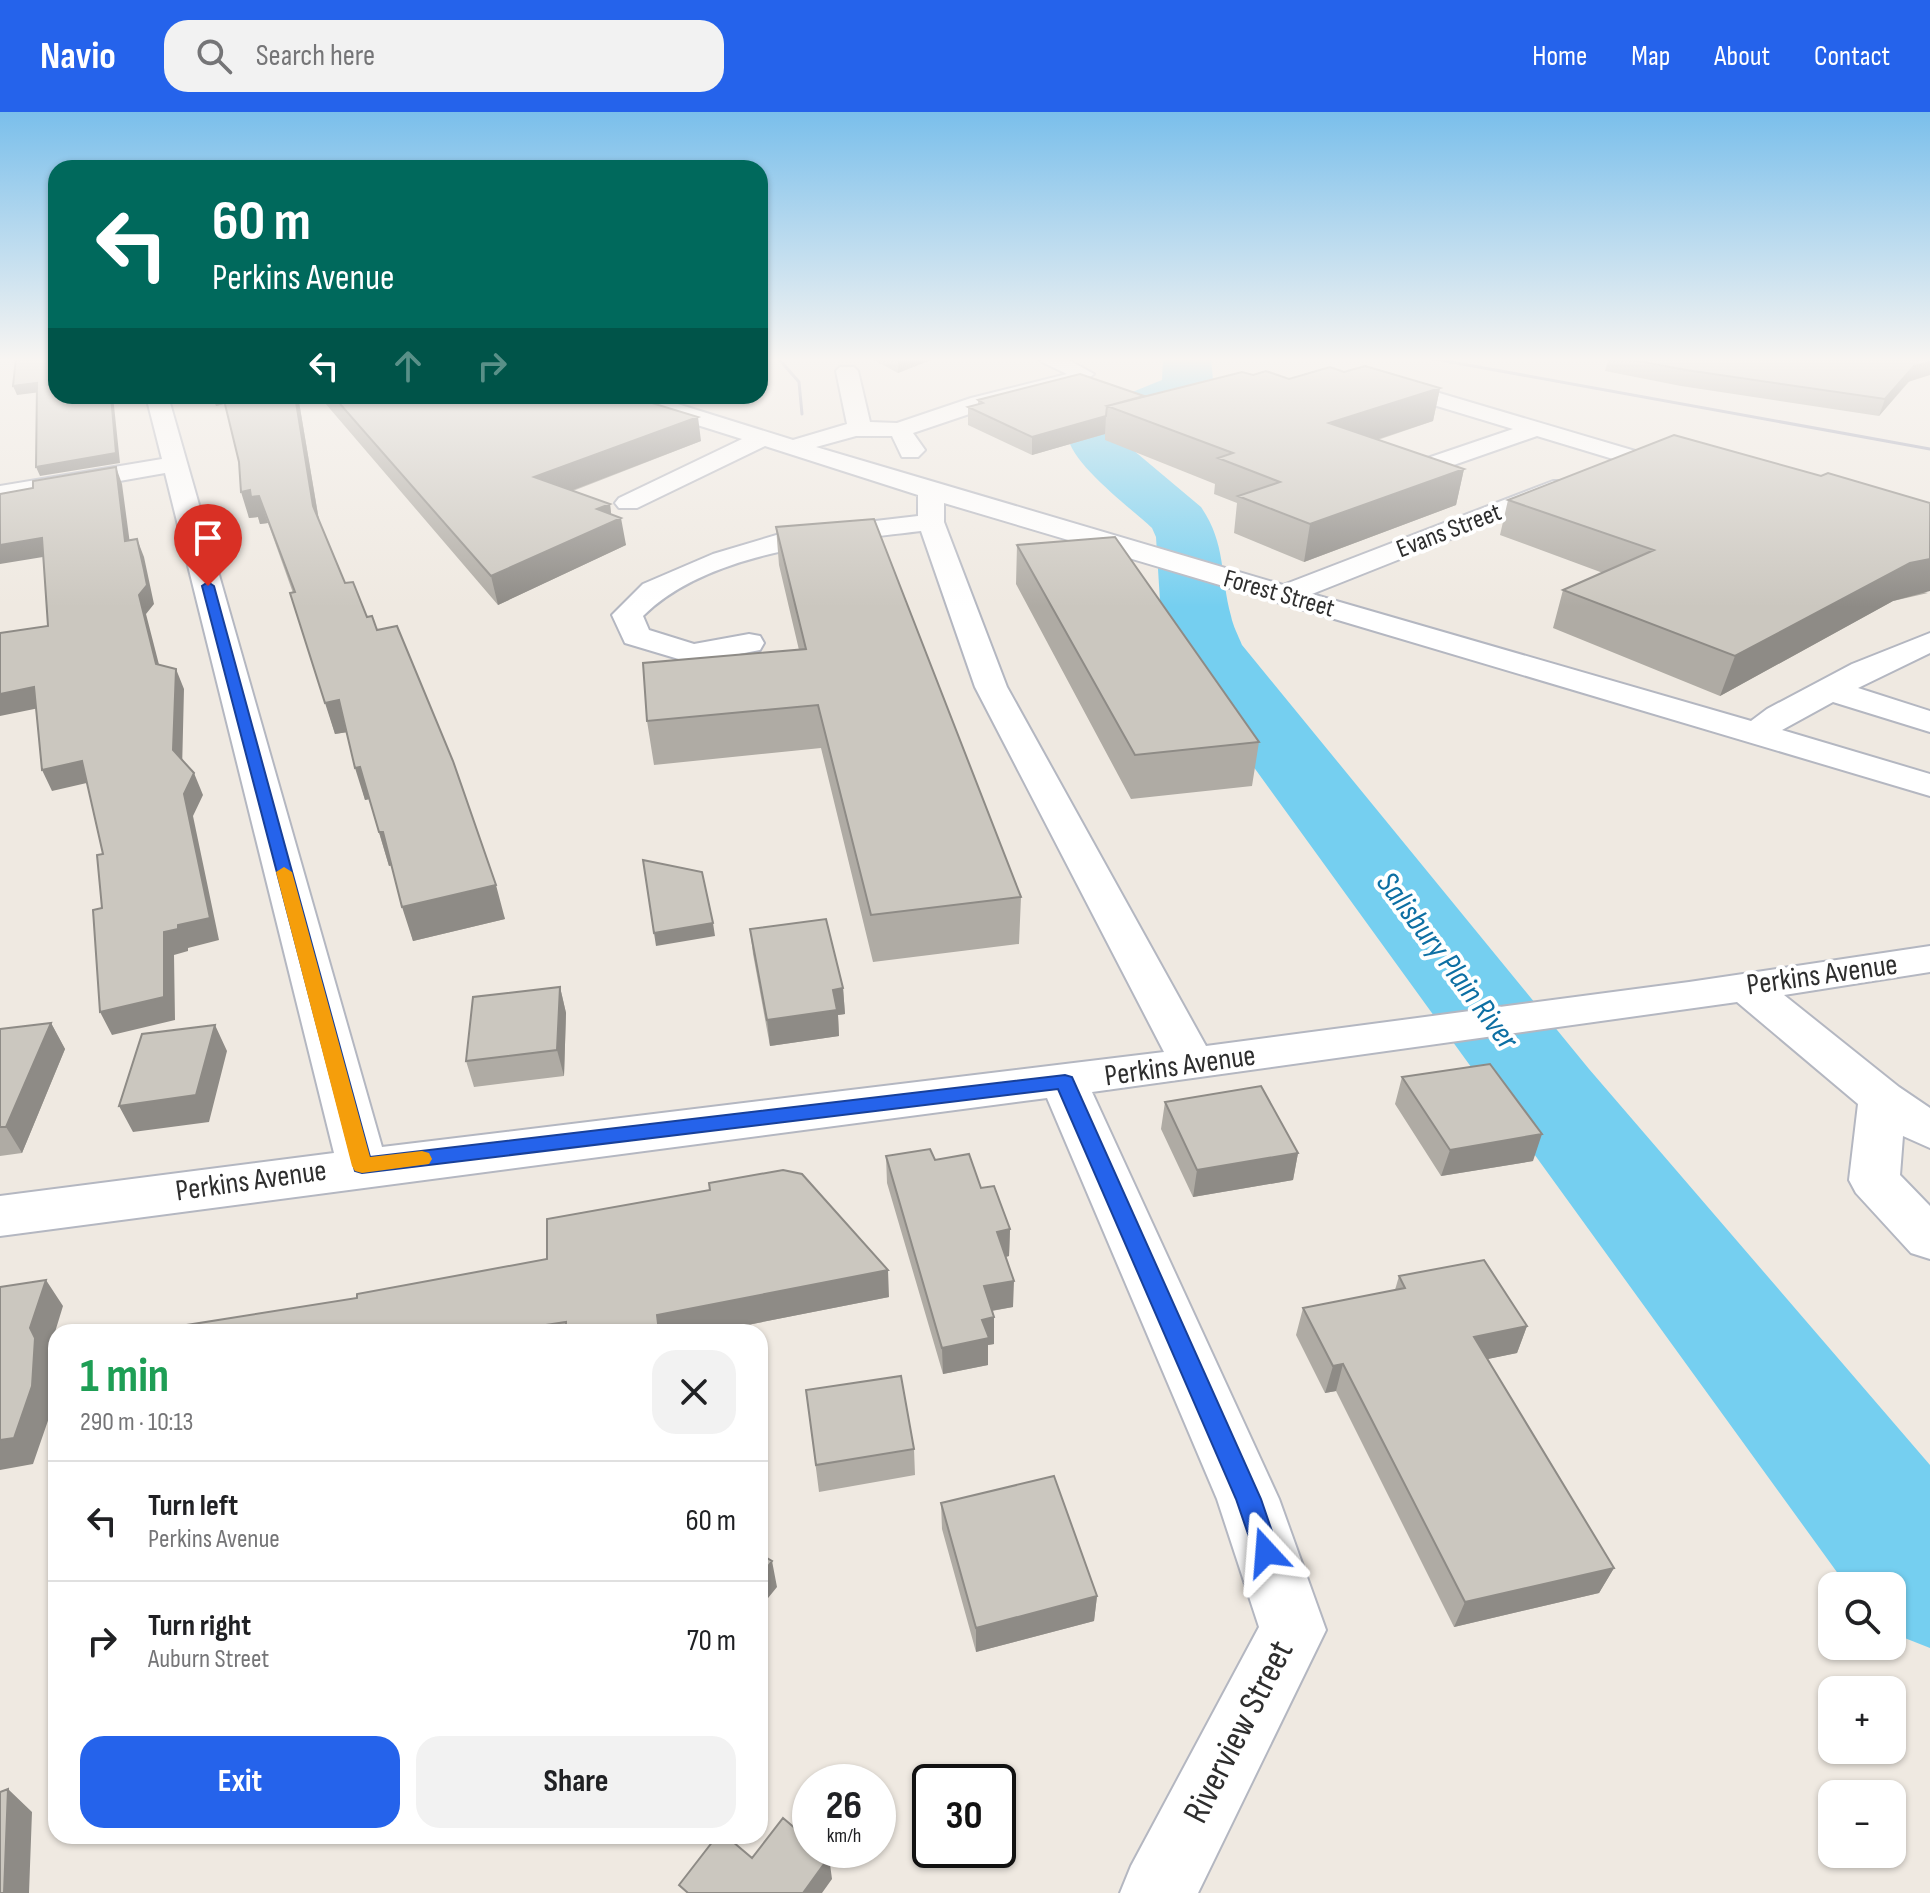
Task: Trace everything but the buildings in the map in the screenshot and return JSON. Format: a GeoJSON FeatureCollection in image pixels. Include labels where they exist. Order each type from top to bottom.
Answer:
{"type":"FeatureCollection","features":[{"type":"Feature","properties":{"kind":"street"},"geometry":{"type":"LineString","coordinates":[[170,441],[362,1166]]}},
{"type":"Feature","properties":{"kind":"street"},"geometry":{"type":"LineString","coordinates":[[628,503],[757,441]]}},
{"type":"Feature","properties":{"kind":"street","name":"Forest Street"},"geometry":{"type":"LineString","coordinates":[[772,441],[879,475],[931,506],[1136,552],[1930,785]]}},
{"type":"Feature","properties":{"kind":"street"},"geometry":{"type":"LineString","coordinates":[[793,448],[810,441]]}},
{"type":"Feature","properties":{"kind":"street"},"geometry":{"type":"LineString","coordinates":[[879,475],[913,450],[907,441]]}},
{"type":"Feature","properties":{"kind":"street"},"geometry":{"type":"LineString","coordinates":[[1416,470],[1501,441]]}},
{"type":"Feature","properties":{"kind":"street","name":"Evans Street"},"geometry":{"type":"LineString","coordinates":[[1284,595],[1645,453],[1591,441]]}},
{"type":"Feature","properties":{"kind":"street"},"geometry":{"type":"LineString","coordinates":[[0,494],[176,464]]}},
{"type":"Feature","properties":{"kind":"street"},"geometry":{"type":"LineString","coordinates":[[749,643],[692,654],[636,636],[627,615],[653,590],[723,560],[790,539],[931,506],[991,687],[1193,1064]]}},
{"type":"Feature","properties":{"kind":"street"},"geometry":{"type":"LineString","coordinates":[[1756,734],[1779,716],[1863,671],[1930,642]]}},
{"type":"Feature","properties":{"kind":"street"},"geometry":{"type":"LineString","coordinates":[[1831,690],[1930,722]]}},
{"type":"Feature","properties":{"kind":"street","name":"Perkins Avenue"},"geometry":{"type":"LineString","coordinates":[[0,1216],[362,1166],[1065,1082],[1930,959]]}},
{"type":"Feature","properties":{"kind":"street"},"geometry":{"type":"LineString","coordinates":[[1745,986],[1882,1099],[1930,1131]]}},
{"type":"Feature","properties":{"kind":"street","name":"Riverview Street"},"geometry":{"type":"LineString","coordinates":[[1065,1082],[1081,1125],[1248,1499],[1293,1630],[1158,1893]]}},
{"type":"Feature","properties":{"kind":"street"},"geometry":{"type":"LineString","coordinates":[[1882,1099],[1930,1091]]}},
{"type":"Feature","properties":{"kind":"street"},"geometry":{"type":"LineString","coordinates":[[1882,1099],[1874,1180],[1930,1239]]}},
{"type":"Feature","properties":{"kind":"waterway","name":"Salisbury Plain River"},"geometry":{"type":"LineString","coordinates":[[1097,441],[1106,456],[1179,520],[1187,537],[1196,617],[1207,647],[1238,692],[1550,1096],[1930,1577]]}},
{"type":"Feature","properties":{"kind":"railway"},"geometry":{"type":"LineString","coordinates":[[1887,441],[1930,449]]}},
{"type":"Feature","properties":{"kind":"slow traffic"},"geometry":{"type":"LineString","coordinates":[[284,872],[362,1166],[422,1159]]}},
{"type":"Feature","properties":{"kind":"route"},"geometry":{"type":"LineString","coordinates":[[208,586],[362,1166],[1065,1082],[1081,1125],[1248,1499],[1266,1552]]}}]}
